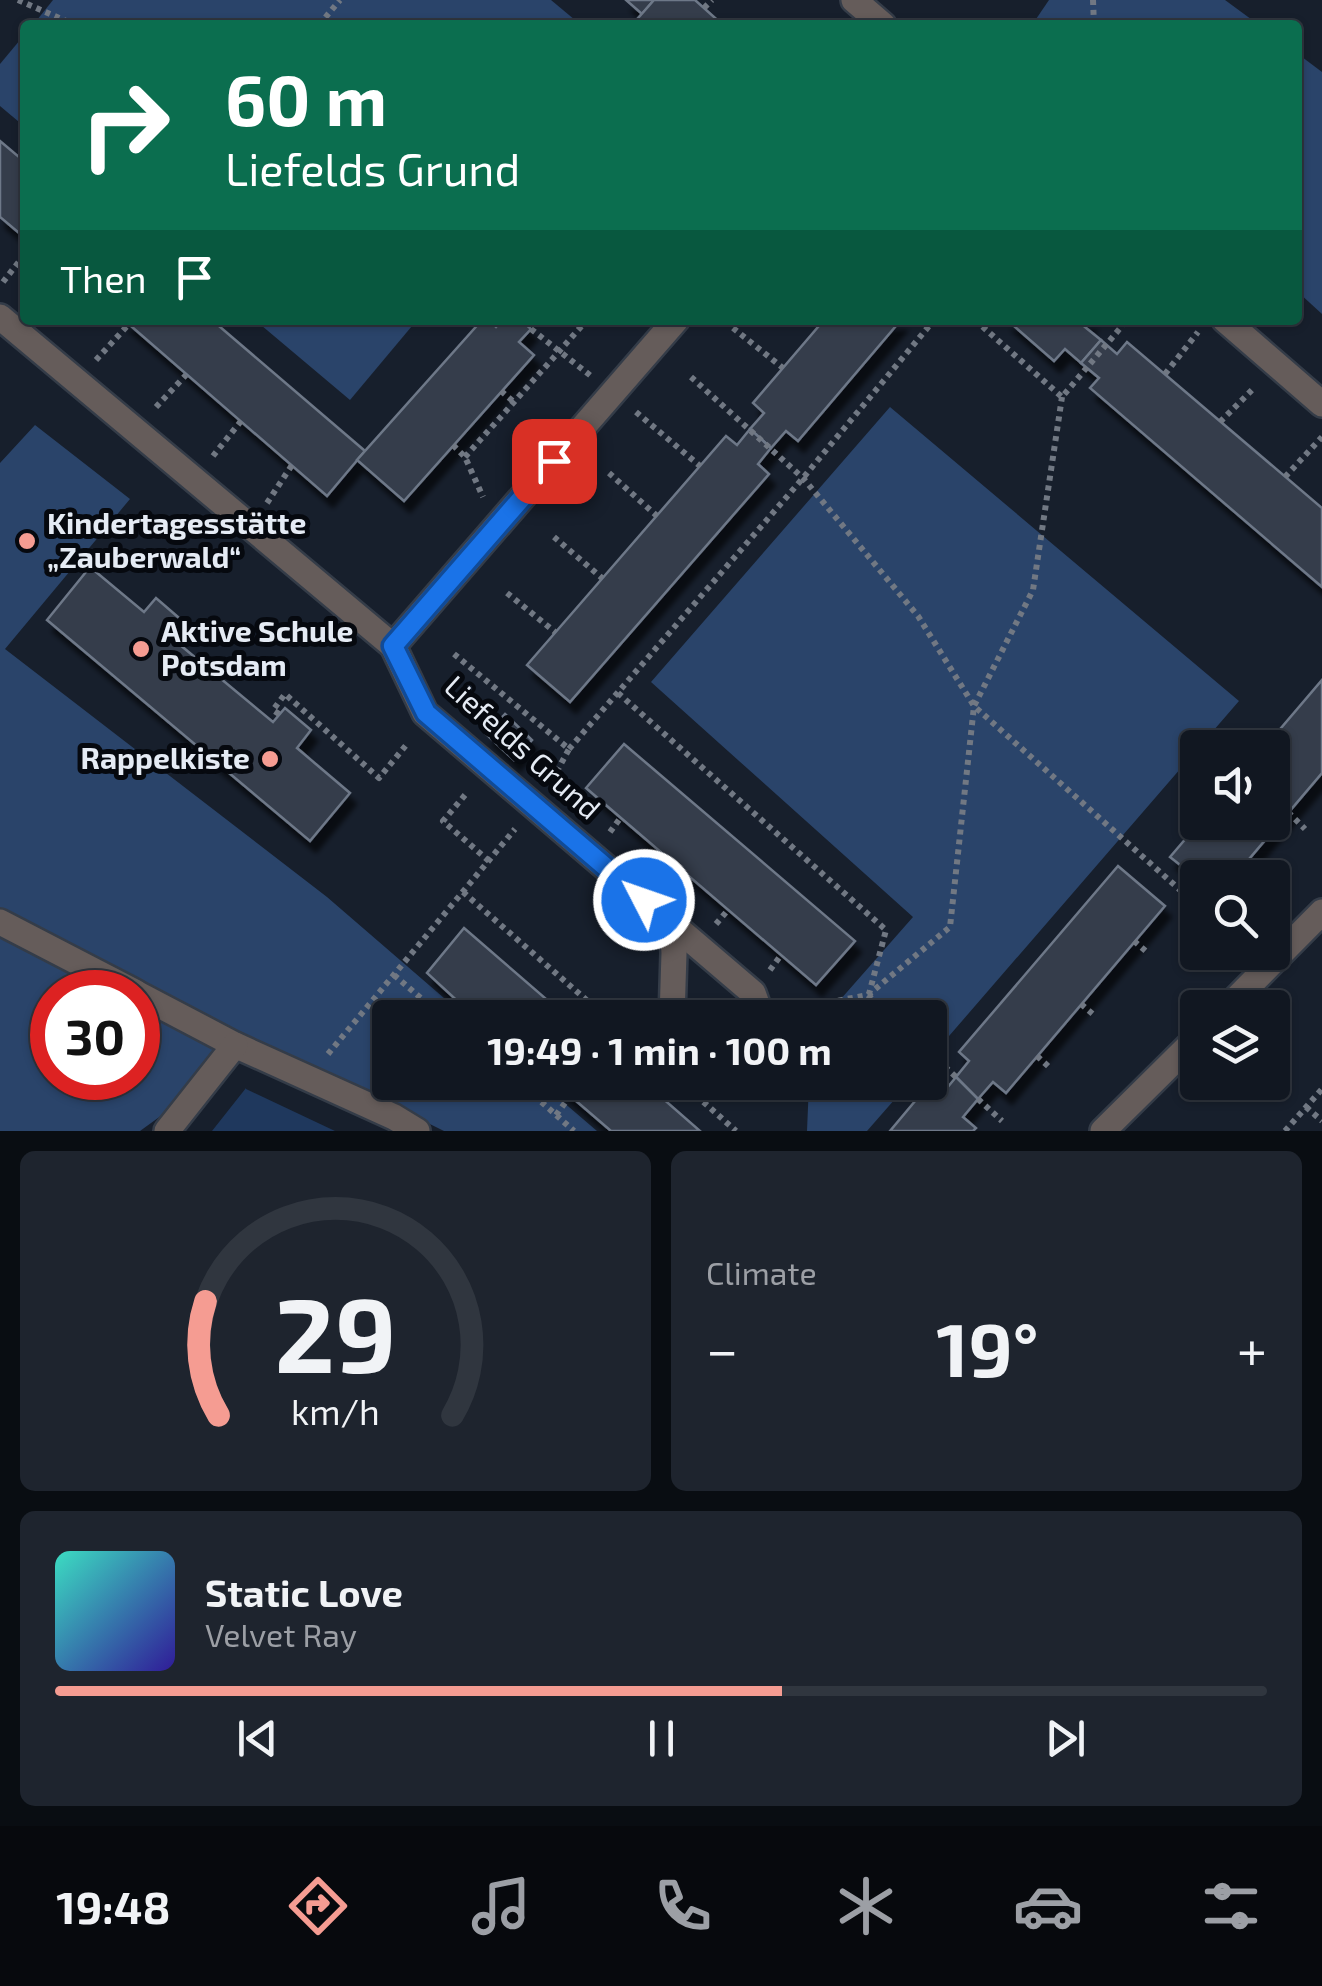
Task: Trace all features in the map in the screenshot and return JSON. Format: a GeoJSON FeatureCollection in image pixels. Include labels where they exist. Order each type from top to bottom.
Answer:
{"type":"FeatureCollection","features":[{"type":"Feature","properties":{"kind":"street"},"geometry":{"type":"LineString","coordinates":[[854,0],[877,20]]}},
{"type":"Feature","properties":{"kind":"street","name":"Liefelds Grund"},"geometry":{"type":"LineString","coordinates":[[0,318],[393,646],[426,713],[541,797],[672,923],[753,993],[756,1000]]}},
{"type":"Feature","properties":{"kind":"street"},"geometry":{"type":"LineString","coordinates":[[393,646],[672,325]]}},
{"type":"Feature","properties":{"kind":"street"},"geometry":{"type":"LineString","coordinates":[[1231,325],[1322,404]]}},
{"type":"Feature","properties":{"kind":"street"},"geometry":{"type":"LineString","coordinates":[[1244,990],[1322,912]]}},
{"type":"Feature","properties":{"kind":"street"},"geometry":{"type":"LineString","coordinates":[[0,922],[92,970]]}},
{"type":"Feature","properties":{"kind":"street"},"geometry":{"type":"LineString","coordinates":[[672,923],[673,1000]]}},
{"type":"Feature","properties":{"kind":"street"},"geometry":{"type":"LineString","coordinates":[[160,1006],[416,1131]]}},
{"type":"Feature","properties":{"kind":"street"},"geometry":{"type":"LineString","coordinates":[[167,1131],[235,1045]]}},
{"type":"Feature","properties":{"kind":"street"},"geometry":{"type":"LineString","coordinates":[[1103,1131],[1180,1054]]}},
{"type":"Feature","properties":{"kind":"path"},"geometry":{"type":"LineString","coordinates":[[18,0],[64,20]]}},
{"type":"Feature","properties":{"kind":"path"},"geometry":{"type":"LineString","coordinates":[[323,20],[340,0]]}},
{"type":"Feature","properties":{"kind":"path"},"geometry":{"type":"LineString","coordinates":[[704,8],[712,0]]}},
{"type":"Feature","properties":{"kind":"path"},"geometry":{"type":"LineString","coordinates":[[4,282],[20,261]]}},
{"type":"Feature","properties":{"kind":"path"},"geometry":{"type":"LineString","coordinates":[[95,361],[128,325]]}},
{"type":"Feature","properties":{"kind":"path"},"geometry":{"type":"LineString","coordinates":[[466,456],[583,325]]}},
{"type":"Feature","properties":{"kind":"path"},"geometry":{"type":"LineString","coordinates":[[308,1078],[541,797],[570,749],[930,325]]}},
{"type":"Feature","properties":{"kind":"path"},"geometry":{"type":"LineString","coordinates":[[981,325],[1062,397]]}},
{"type":"Feature","properties":{"kind":"path"},"geometry":{"type":"LineString","coordinates":[[843,1000],[868,995],[950,927],[974,706],[1033,590],[1062,397],[1123,325]]}},
{"type":"Feature","properties":{"kind":"path"},"geometry":{"type":"LineString","coordinates":[[733,328],[782,368]]}},
{"type":"Feature","properties":{"kind":"path"},"geometry":{"type":"LineString","coordinates":[[1165,374],[1200,329]]}},
{"type":"Feature","properties":{"kind":"path"},"geometry":{"type":"LineString","coordinates":[[152,411],[186,374]]}},
{"type":"Feature","properties":{"kind":"path"},"geometry":{"type":"LineString","coordinates":[[691,377],[803,478],[918,616],[974,706],[1180,890]]}},
{"type":"Feature","properties":{"kind":"path"},"geometry":{"type":"LineString","coordinates":[[1220,422],[1261,381]]}},
{"type":"Feature","properties":{"kind":"path"},"geometry":{"type":"LineString","coordinates":[[501,391],[514,402]]}},
{"type":"Feature","properties":{"kind":"path"},"geometry":{"type":"LineString","coordinates":[[209,460],[241,421]]}},
{"type":"Feature","properties":{"kind":"path"},"geometry":{"type":"LineString","coordinates":[[652,423],[700,466]]}},
{"type":"Feature","properties":{"kind":"path"},"geometry":{"type":"LineString","coordinates":[[1285,477],[1322,437]]}},
{"type":"Feature","properties":{"kind":"path"},"geometry":{"type":"LineString","coordinates":[[453,445],[466,456],[486,502]]}},
{"type":"Feature","properties":{"kind":"path"},"geometry":{"type":"LineString","coordinates":[[264,508],[292,465]]}},
{"type":"Feature","properties":{"kind":"path"},"geometry":{"type":"LineString","coordinates":[[609,472],[657,516]]}},
{"type":"Feature","properties":{"kind":"path"},"geometry":{"type":"LineString","coordinates":[[554,537],[602,578]]}},
{"type":"Feature","properties":{"kind":"path"},"geometry":{"type":"LineString","coordinates":[[507,592],[555,632]]}},
{"type":"Feature","properties":{"kind":"path"},"geometry":{"type":"LineString","coordinates":[[454,654],[570,749]]}},
{"type":"Feature","properties":{"kind":"path"},"geometry":{"type":"LineString","coordinates":[[618,692],[886,930],[868,995]]}},
{"type":"Feature","properties":{"kind":"path"},"geometry":{"type":"LineString","coordinates":[[279,714],[274,710],[285,694],[379,778],[407,744]]}},
{"type":"Feature","properties":{"kind":"path"},"geometry":{"type":"LineString","coordinates":[[464,796],[443,820],[489,861]]}},
{"type":"Feature","properties":{"kind":"path"},"geometry":{"type":"LineString","coordinates":[[1290,814],[1305,829]]}},
{"type":"Feature","properties":{"kind":"path"},"geometry":{"type":"LineString","coordinates":[[463,892],[586,1000]]}},
{"type":"Feature","properties":{"kind":"path"},"geometry":{"type":"LineString","coordinates":[[1134,942],[1148,953]]}},
{"type":"Feature","properties":{"kind":"path"},"geometry":{"type":"LineString","coordinates":[[394,975],[423,1000]]}},
{"type":"Feature","properties":{"kind":"path"},"geometry":{"type":"LineString","coordinates":[[868,995],[873,1000]]}},
{"type":"Feature","properties":{"kind":"path"},"geometry":{"type":"LineString","coordinates":[[1081,1004],[1094,1014]]}},
{"type":"Feature","properties":{"kind":"path"},"geometry":{"type":"LineString","coordinates":[[1037,1056],[1049,1067]]}},
{"type":"Feature","properties":{"kind":"path"},"geometry":{"type":"LineString","coordinates":[[947,1069],[956,1077]]}},
{"type":"Feature","properties":{"kind":"path"},"geometry":{"type":"LineString","coordinates":[[1286,1131],[1322,1089]]}},
{"type":"Feature","properties":{"kind":"path"},"geometry":{"type":"LineString","coordinates":[[978,1099],[1002,1121]]}},
{"type":"Feature","properties":{"kind":"path"},"geometry":{"type":"LineString","coordinates":[[539,1100],[574,1131]]}},
{"type":"Feature","properties":{"kind":"path"},"geometry":{"type":"LineString","coordinates":[[556,1115],[567,1100]]}},
{"type":"Feature","properties":{"kind":"path"},"geometry":{"type":"LineString","coordinates":[[701,1100],[736,1131]]}},
{"type":"Feature","properties":{"kind":"path"},"geometry":{"type":"LineString","coordinates":[[1306,1107],[1322,1121]]}},
{"type":"Feature","properties":{"kind":"shaded area"},"geometry":{"type":"Polygon","coordinates":[[[53,0],[551,0],[575,20],[37,20],[53,0]]]}},
{"type":"Feature","properties":{"kind":"shaded area"},"geometry":{"type":"Polygon","coordinates":[[[1049,0],[1225,0],[1252,20],[1035,20],[1049,0]]]}},
{"type":"Feature","properties":{"kind":"shaded area"},"geometry":{"type":"Polygon","coordinates":[[[20,40],[20,123],[0,106],[0,64],[20,40]]]}},
{"type":"Feature","properties":{"kind":"shaded area"},"geometry":{"type":"Polygon","coordinates":[[[1302,57],[1322,72],[1322,314],[1302,296],[1302,57]]]}},
{"type":"Feature","properties":{"kind":"shaded area"},"geometry":{"type":"Polygon","coordinates":[[[261,325],[413,325],[350,400],[261,325]]]}},
{"type":"Feature","properties":{"kind":"shaded area"},"geometry":{"type":"Polygon","coordinates":[[[890,407],[1239,701],[1214,730],[1180,730],[1180,769],[947,1038],[947,1000],[840,1000],[913,917],[651,682],[890,407]]]}},
{"type":"Feature","properties":{"kind":"shaded area"},"geometry":{"type":"Polygon","coordinates":[[[35,425],[130,499],[5,649],[327,897],[446,1000],[372,1000],[372,1096],[263,1042],[140,1131],[0,1131],[0,463],[35,425]]]}},
{"type":"Feature","properties":{"kind":"shaded area"},"geometry":{"type":"Polygon","coordinates":[[[246,1089],[335,1131],[212,1131],[246,1089]]]}},
{"type":"Feature","properties":{"kind":"shaded area"},"geometry":{"type":"Polygon","coordinates":[[[381,1100],[561,1100],[597,1131],[444,1131],[381,1100]]]}},
{"type":"Feature","properties":{"kind":"shaded area"},"geometry":{"type":"Polygon","coordinates":[[[808,1100],[894,1100],[867,1131],[807,1131],[808,1100]]]}},
{"type":"Feature","properties":{"kind":"building"},"geometry":{"type":"Polygon","coordinates":[[[626,0],[654,0],[642,14],[626,0]]]}},
{"type":"Feature","properties":{"kind":"building"},"geometry":{"type":"Polygon","coordinates":[[[654,0],[695,0],[717,20],[636,20],[654,0]]]}},
{"type":"Feature","properties":{"kind":"building"},"geometry":{"type":"Polygon","coordinates":[[[0,141],[20,158],[20,234],[0,217],[0,141]]]}},
{"type":"Feature","properties":{"kind":"building"},"geometry":{"type":"Polygon","coordinates":[[[130,325],[218,325],[365,451],[327,496],[130,325]]]}},
{"type":"Feature","properties":{"kind":"building"},"geometry":{"type":"Polygon","coordinates":[[[478,325],[527,325],[531,329],[519,342],[534,355],[404,501],[357,460],[478,325]]]}},
{"type":"Feature","properties":{"kind":"building"},"geometry":{"type":"Polygon","coordinates":[[[820,325],[897,325],[798,441],[786,431],[771,448],[750,429],[764,413],[753,403],[820,325]]]}},
{"type":"Feature","properties":{"kind":"building"},"geometry":{"type":"Polygon","coordinates":[[[1013,325],[1087,325],[1101,340],[1081,363],[1065,349],[1054,361],[1013,325]]]}},
{"type":"Feature","properties":{"kind":"building"},"geometry":{"type":"Polygon","coordinates":[[[1101,340],[1117,354],[1127,342],[1322,508],[1322,587],[1090,388],[1099,378],[1081,363],[1101,340]]]}},
{"type":"Feature","properties":{"kind":"building"},"geometry":{"type":"Polygon","coordinates":[[[750,429],[771,448],[758,464],[769,474],[570,702],[527,665],[726,436],[737,445],[750,429]]]}},
{"type":"Feature","properties":{"kind":"building"},"geometry":{"type":"Polygon","coordinates":[[[90,567],[144,612],[156,598],[186,624],[173,639],[273,722],[285,708],[311,730],[297,748],[350,793],[310,841],[47,620],[90,567]]]}},
{"type":"Feature","properties":{"kind":"building"},"geometry":{"type":"Polygon","coordinates":[[[1322,680],[1322,773],[1290,811],[1290,730],[1279,730],[1322,680]]]}},
{"type":"Feature","properties":{"kind":"building"},"geometry":{"type":"Polygon","coordinates":[[[505,714],[532,740],[514,760],[486,734],[505,714]]]}},
{"type":"Feature","properties":{"kind":"building"},"geometry":{"type":"Polygon","coordinates":[[[624,744],[855,941],[816,985],[586,788],[624,744]]]}},
{"type":"Feature","properties":{"kind":"building"},"geometry":{"type":"Polygon","coordinates":[[[1185,840],[1265,840],[1248,860],[1180,860],[1180,865],[1170,857],[1185,840]]]}},
{"type":"Feature","properties":{"kind":"building"},"geometry":{"type":"Polygon","coordinates":[[[1118,866],[1165,906],[1006,1093],[993,1082],[978,1099],[956,1077],[969,1061],[959,1052],[1118,866]]]}},
{"type":"Feature","properties":{"kind":"building"},"geometry":{"type":"Polygon","coordinates":[[[464,928],[547,1000],[456,1000],[427,973],[464,928]]]}},
{"type":"Feature","properties":{"kind":"building"},"geometry":{"type":"Polygon","coordinates":[[[956,1077],[978,1099],[963,1117],[976,1128],[973,1131],[890,1131],[916,1100],[947,1100],[947,1088],[956,1077]]]}},
{"type":"Feature","properties":{"kind":"building"},"geometry":{"type":"Polygon","coordinates":[[[575,1100],[665,1100],[700,1131],[611,1131],[575,1100]]]}},
{"type":"Feature","properties":{"kind":"place","name":"Kindertagesstätte „Zauberwald“"},"geometry":{"type":"Point","coordinates":[27,541]}},
{"type":"Feature","properties":{"kind":"place","name":"Aktive Schule Potsdam"},"geometry":{"type":"Point","coordinates":[141,649]}},
{"type":"Feature","properties":{"kind":"place","name":"Rappelkiste"},"geometry":{"type":"Point","coordinates":[270,759]}},
{"type":"Feature","properties":{"kind":"route"},"geometry":{"type":"LineString","coordinates":[[554,461],[393,646],[426,713],[644,900]]}}]}
